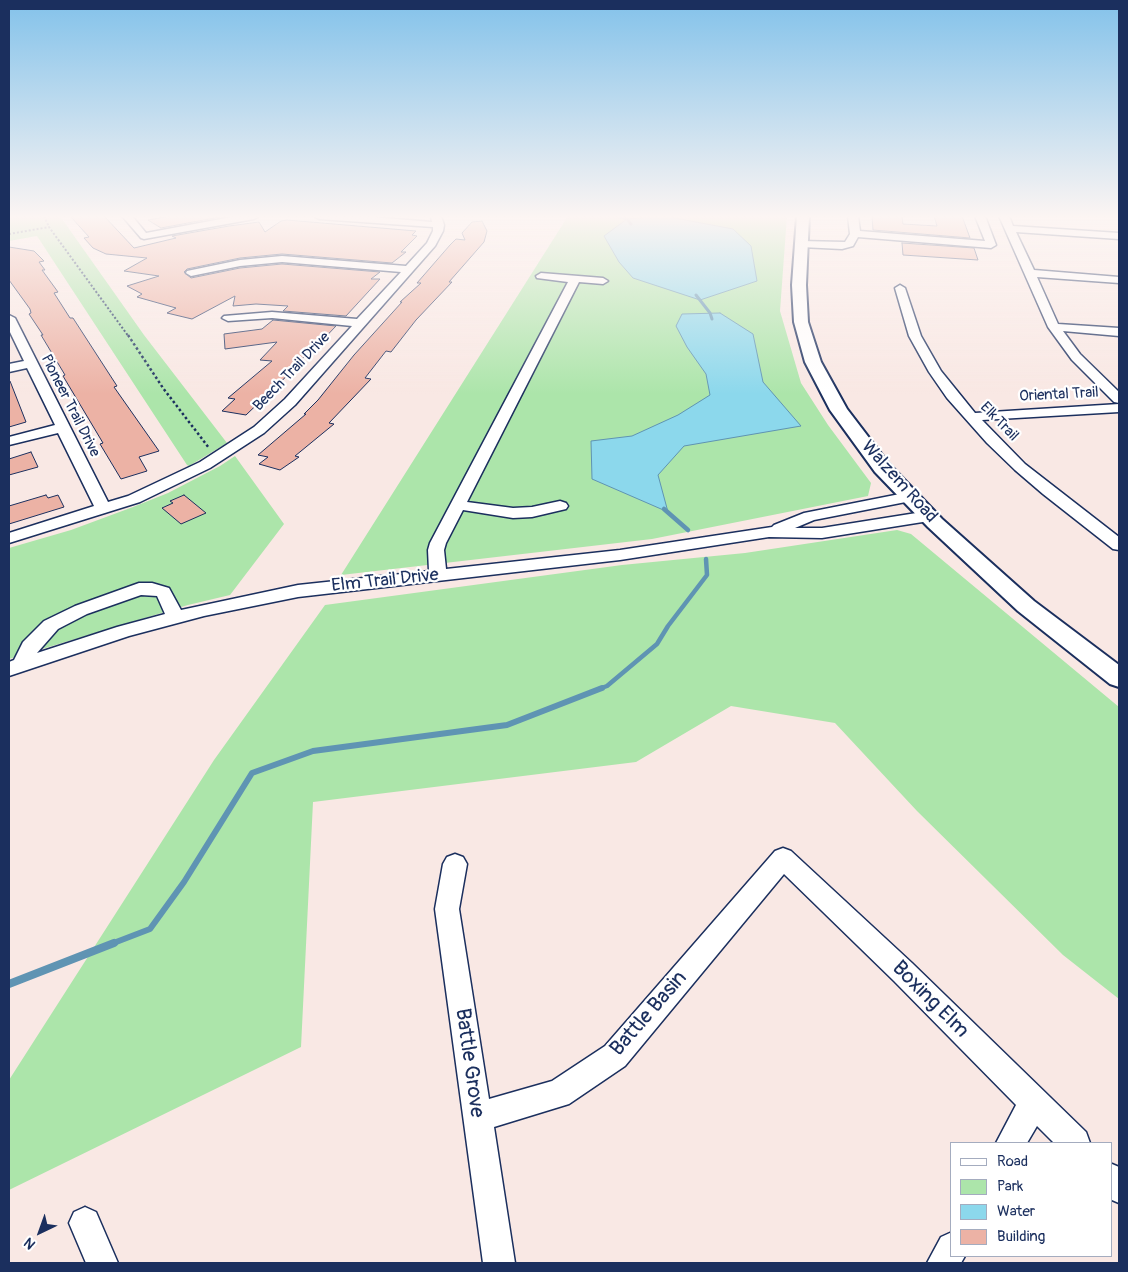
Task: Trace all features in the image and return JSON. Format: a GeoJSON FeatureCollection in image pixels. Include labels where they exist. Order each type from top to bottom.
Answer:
{"type":"FeatureCollection","features":[{"type":"Feature","properties":{"kind":"main road","name":"Walzem Road"},"geometry":{"type":"LineString","coordinates":[[799,275],[801,322],[813,362],[839,410],[882,468],[929,516],[1026,606],[1119,678]]}},
{"type":"Feature","properties":{"kind":"street","name":"Beech Trail Drive"},"geometry":{"type":"LineString","coordinates":[[9,538],[134,499],[164,486],[217,458],[259,430],[280,412],[403,275]]}},
{"type":"Feature","properties":{"kind":"street"},"geometry":{"type":"LineString","coordinates":[[1030,275],[1054,327],[1076,357],[1119,399]]}},
{"type":"Feature","properties":{"kind":"street"},"geometry":{"type":"LineString","coordinates":[[1059,275],[1119,280]]}},
{"type":"Feature","properties":{"kind":"street"},"geometry":{"type":"LineString","coordinates":[[541,276],[603,282]]}},
{"type":"Feature","properties":{"kind":"street"},"geometry":{"type":"LineString","coordinates":[[438,575],[436,550],[575,279]]}},
{"type":"Feature","properties":{"kind":"street","name":"Elk Trail"},"geometry":{"type":"LineString","coordinates":[[900,288],[908,318],[924,354],[952,395],[992,440],[1027,473],[1119,545]]}},
{"type":"Feature","properties":{"kind":"street"},"geometry":{"type":"LineString","coordinates":[[228,318],[272,315],[360,323]]}},
{"type":"Feature","properties":{"kind":"street","name":"Pioneer Trail Drive"},"geometry":{"type":"LineString","coordinates":[[9,318],[103,509]]}},
{"type":"Feature","properties":{"kind":"street"},"geometry":{"type":"LineString","coordinates":[[1054,327],[1119,332]]}},
{"type":"Feature","properties":{"kind":"street"},"geometry":{"type":"LineString","coordinates":[[9,368],[30,363]]}},
{"type":"Feature","properties":{"kind":"street","name":"Oriental Trail"},"geometry":{"type":"LineString","coordinates":[[971,416],[1119,408]]}},
{"type":"Feature","properties":{"kind":"street"},"geometry":{"type":"LineString","coordinates":[[9,441],[63,427]]}},
{"type":"Feature","properties":{"kind":"street","name":"Elm Trail Drive"},"geometry":{"type":"LineString","coordinates":[[769,532],[810,516],[910,497]]}},
{"type":"Feature","properties":{"kind":"street"},"geometry":{"type":"LineString","coordinates":[[458,505],[513,513],[532,512],[560,506]]}},
{"type":"Feature","properties":{"kind":"street","name":"Elm Trail Drive"},"geometry":{"type":"LineString","coordinates":[[15,667],[124,631],[175,617],[298,591],[620,555],[769,532],[822,533],[929,516]]}},
{"type":"Feature","properties":{"kind":"street"},"geometry":{"type":"LineString","coordinates":[[15,667],[30,647],[52,625],[81,610],[139,590],[152,589],[162,592],[169,600],[175,617]]}},
{"type":"Feature","properties":{"kind":"street","name":"Boxing Elm"},"geometry":{"type":"LineString","coordinates":[[783,858],[903,972],[1075,1142]]}},
{"type":"Feature","properties":{"kind":"street","name":"Battle Basin"},"geometry":{"type":"LineString","coordinates":[[477,1116],[560,1094],[615,1056],[783,858]]}},
{"type":"Feature","properties":{"kind":"street","name":"Battle Grove"},"geometry":{"type":"LineString","coordinates":[[455,864],[447,909],[499,1263]]}},
{"type":"Feature","properties":{"kind":"street"},"geometry":{"type":"LineString","coordinates":[[1011,1142],[1034,1102]]}},
{"type":"Feature","properties":{"kind":"street"},"geometry":{"type":"LineString","coordinates":[[86,1223],[102,1263]]}},
{"type":"Feature","properties":{"kind":"street"},"geometry":{"type":"LineString","coordinates":[[943,1263],[950,1251]]}},
{"type":"Feature","properties":{"kind":"path"},"geometry":{"type":"LineString","coordinates":[[85,275],[119,322],[163,388],[217,458]]}},
{"type":"Feature","properties":{"kind":"green space"},"geometry":{"type":"Polygon","coordinates":[[[63,275],[102,275],[144,335],[227,443],[189,466],[63,275]]]}},
{"type":"Feature","properties":{"kind":"green space"},"geometry":{"type":"Polygon","coordinates":[[[530,275],[783,275],[780,311],[801,383],[828,425],[871,483],[868,496],[652,539],[341,575],[530,275]]]}},
{"type":"Feature","properties":{"kind":"green space"},"geometry":{"type":"Polygon","coordinates":[[[235,456],[284,524],[230,595],[188,605],[9,659],[9,548],[71,530],[168,493],[220,466],[235,456]]]}},
{"type":"Feature","properties":{"kind":"green space"},"geometry":{"type":"Polygon","coordinates":[[[897,530],[911,534],[1119,707],[1119,999],[1063,955],[917,811],[835,723],[731,706],[636,762],[313,802],[301,1047],[9,1190],[9,1080],[214,760],[325,605],[622,565],[745,553],[897,530]]]}},
{"type":"Feature","properties":{"kind":"water"},"geometry":{"type":"Polygon","coordinates":[[[631,275],[756,275],[757,281],[700,300],[633,278],[631,275]]]}},
{"type":"Feature","properties":{"kind":"water"},"geometry":{"type":"Polygon","coordinates":[[[720,313],[753,334],[763,382],[801,426],[684,446],[658,475],[668,512],[592,479],[591,441],[632,436],[678,415],[710,395],[706,374],[687,347],[676,326],[682,314],[720,313]]]}},
{"type":"Feature","properties":{"kind":"building"},"geometry":{"type":"Polygon","coordinates":[[[9,275],[46,275],[58,292],[54,293],[70,318],[73,318],[117,386],[114,387],[159,451],[139,457],[147,471],[121,479],[100,444],[103,443],[41,335],[43,335],[29,314],[31,313],[30,309],[9,280],[9,275]]]}},
{"type":"Feature","properties":{"kind":"building"},"geometry":{"type":"Polygon","coordinates":[[[155,275],[188,275],[191,278],[204,275],[376,275],[371,279],[380,279],[346,316],[283,311],[288,306],[256,304],[233,306],[235,296],[192,319],[167,313],[176,308],[137,297],[142,294],[127,286],[159,276],[155,275]]]}},
{"type":"Feature","properties":{"kind":"building"},"geometry":{"type":"Polygon","coordinates":[[[424,275],[455,275],[449,282],[452,282],[416,320],[391,352],[386,351],[365,378],[371,379],[329,423],[334,424],[295,456],[299,457],[280,470],[259,464],[268,457],[258,455],[306,414],[304,414],[402,302],[400,302],[421,283],[417,283],[424,275]]]}},
{"type":"Feature","properties":{"kind":"building"},"geometry":{"type":"Polygon","coordinates":[[[273,320],[336,326],[316,347],[313,346],[293,370],[246,415],[222,411],[235,399],[228,398],[272,361],[260,360],[277,342],[225,349],[224,334],[262,329],[273,320]]]}},
{"type":"Feature","properties":{"kind":"building"},"geometry":{"type":"Polygon","coordinates":[[[9,381],[26,422],[9,427],[9,381]]]}},
{"type":"Feature","properties":{"kind":"building"},"geometry":{"type":"Polygon","coordinates":[[[31,452],[38,467],[9,475],[9,459],[31,452]]]}},
{"type":"Feature","properties":{"kind":"building"},"geometry":{"type":"Polygon","coordinates":[[[46,495],[48,498],[58,495],[64,507],[9,524],[9,506],[46,495]]]}},
{"type":"Feature","properties":{"kind":"building"},"geometry":{"type":"Polygon","coordinates":[[[184,495],[206,513],[181,524],[162,508],[173,503],[170,501],[184,495]]]}},
{"type":"Feature","properties":{"kind":"waterway"},"geometry":{"type":"LineString","coordinates":[[696,295],[710,313],[712,319]]}},
{"type":"Feature","properties":{"kind":"waterway"},"geometry":{"type":"LineString","coordinates":[[664,509],[688,530]]}},
{"type":"Feature","properties":{"kind":"waterway"},"geometry":{"type":"LineString","coordinates":[[599,689],[607,686],[657,644],[668,626],[707,575],[706,559]]}},
{"type":"Feature","properties":{"kind":"waterway"},"geometry":{"type":"LineString","coordinates":[[111,944],[150,929],[184,882],[252,773],[313,751],[507,725],[602,688]]}},
{"type":"Feature","properties":{"kind":"waterway"},"geometry":{"type":"LineString","coordinates":[[9,984],[114,943]]}}]}
